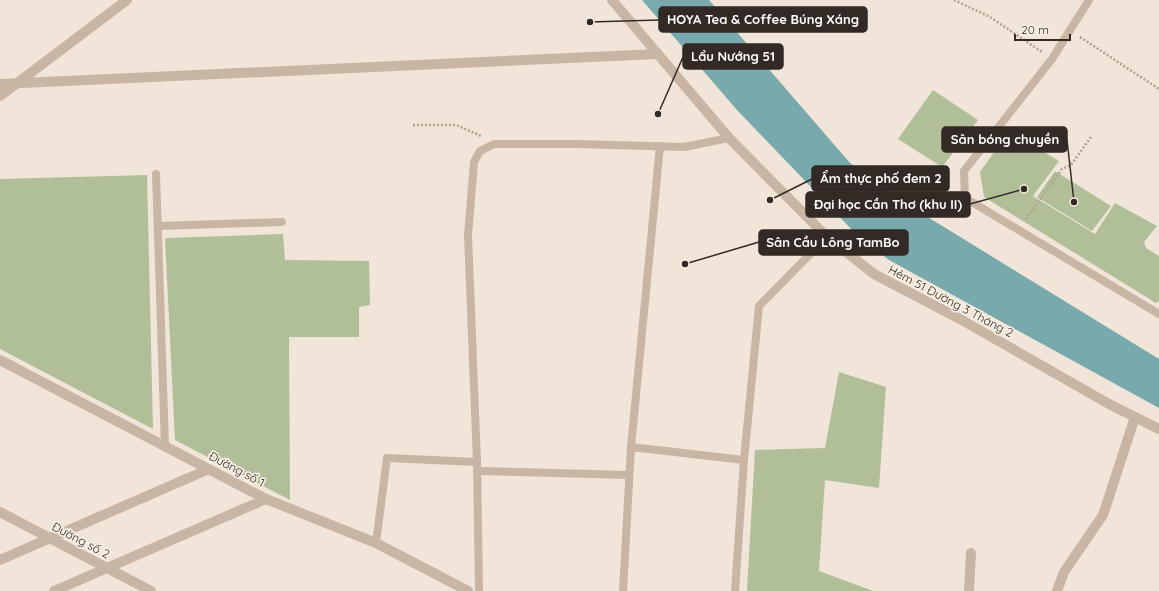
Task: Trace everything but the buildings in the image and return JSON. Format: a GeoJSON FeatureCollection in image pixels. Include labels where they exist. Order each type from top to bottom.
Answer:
{"type":"FeatureCollection","features":[{"type":"Feature","properties":{"kind":"street"},"geometry":{"type":"LineString","coordinates":[[0,96],[127,0]]}},
{"type":"Feature","properties":{"kind":"street","name":"Hẻm 51 Đường 3 Tháng 2"},"geometry":{"type":"LineString","coordinates":[[612,0],[728,138],[826,237],[874,274],[960,319],[1109,404],[1159,429]]}},
{"type":"Feature","properties":{"kind":"street"},"geometry":{"type":"LineString","coordinates":[[0,84],[658,54]]}},
{"type":"Feature","properties":{"kind":"street","name":"Đường số 1"},"geometry":{"type":"LineString","coordinates":[[0,360],[266,499],[376,543],[468,591]]}},
{"type":"Feature","properties":{"kind":"street"},"geometry":{"type":"LineString","coordinates":[[1057,591],[1064,572],[1103,515],[1135,417]]}},
{"type":"Feature","properties":{"kind":"street"},"geometry":{"type":"LineString","coordinates":[[0,560],[209,469]]}},
{"type":"Feature","properties":{"kind":"street"},"geometry":{"type":"LineString","coordinates":[[54,591],[266,499]]}},
{"type":"Feature","properties":{"kind":"street","name":"Đường số 2"},"geometry":{"type":"LineString","coordinates":[[0,512],[151,591]]}},
{"type":"Feature","properties":{"kind":"street"},"geometry":{"type":"LineString","coordinates":[[969,591],[971,553]]}},
{"type":"Feature","properties":{"kind":"lane"},"geometry":{"type":"LineString","coordinates":[[1089,0],[1052,59],[964,171],[965,198],[1159,314]]}},
{"type":"Feature","properties":{"kind":"lane"},"geometry":{"type":"LineString","coordinates":[[479,591],[477,462],[468,235],[474,162],[480,151],[494,144],[576,144],[684,147],[728,138]]}},
{"type":"Feature","properties":{"kind":"lane"},"geometry":{"type":"LineString","coordinates":[[623,591],[631,447],[660,146]]}},
{"type":"Feature","properties":{"kind":"lane"},"geometry":{"type":"LineString","coordinates":[[156,174],[165,446]]}},
{"type":"Feature","properties":{"kind":"lane"},"geometry":{"type":"LineString","coordinates":[[158,226],[282,222]]}},
{"type":"Feature","properties":{"kind":"lane"},"geometry":{"type":"LineString","coordinates":[[735,591],[744,460],[759,306],[826,237]]}},
{"type":"Feature","properties":{"kind":"lane"},"geometry":{"type":"LineString","coordinates":[[631,447],[744,460]]}},
{"type":"Feature","properties":{"kind":"lane"},"geometry":{"type":"LineString","coordinates":[[376,543],[387,458],[477,462]]}},
{"type":"Feature","properties":{"kind":"lane"},"geometry":{"type":"LineString","coordinates":[[477,471],[629,475]]}},
{"type":"Feature","properties":{"kind":"path"},"geometry":{"type":"LineString","coordinates":[[954,0],[990,17],[1052,59]]}},
{"type":"Feature","properties":{"kind":"path"},"geometry":{"type":"LineString","coordinates":[[1070,30],[1159,89]]}},
{"type":"Feature","properties":{"kind":"path"},"geometry":{"type":"LineString","coordinates":[[412,125],[456,125],[483,137],[488,136],[492,139],[494,144]]}},
{"type":"Feature","properties":{"kind":"path"},"geometry":{"type":"LineString","coordinates":[[1018,230],[1062,169],[1071,165],[1092,137]]}},
{"type":"Feature","properties":{"kind":"green space"},"geometry":{"type":"Polygon","coordinates":[[[933,90],[978,120],[942,167],[898,139],[933,90]]]}},
{"type":"Feature","properties":{"kind":"green space"},"geometry":{"type":"Polygon","coordinates":[[[1009,131],[1059,161],[1033,196],[1095,234],[1115,203],[1157,226],[1144,242],[1146,248],[1159,256],[1159,301],[1156,303],[984,197],[980,172],[1009,131]]]}},
{"type":"Feature","properties":{"kind":"green space"},"geometry":{"type":"Polygon","coordinates":[[[1055,171],[1111,206],[1092,231],[1037,197],[1055,171]]]}},
{"type":"Feature","properties":{"kind":"green space"},"geometry":{"type":"Polygon","coordinates":[[[147,175],[153,429],[0,349],[0,179],[147,175]]]}},
{"type":"Feature","properties":{"kind":"green space"},"geometry":{"type":"Polygon","coordinates":[[[283,234],[285,260],[369,261],[370,305],[359,307],[359,337],[289,337],[290,500],[175,440],[165,238],[283,234]]]}},
{"type":"Feature","properties":{"kind":"green space"},"geometry":{"type":"Polygon","coordinates":[[[839,372],[886,387],[879,488],[825,480],[819,571],[873,591],[747,591],[755,450],[825,448],[839,372]]]}},
{"type":"Feature","properties":{"kind":"water"},"geometry":{"type":"Polygon","coordinates":[[[642,0],[709,0],[850,163],[926,216],[1159,359],[1159,408],[889,260],[856,234],[737,110],[642,0]]]}},
{"type":"Feature","properties":{"kind":"place","name":"HOYA Tea & Coffee Búng Xáng"},"geometry":{"type":"Point","coordinates":[590,22]}},
{"type":"Feature","properties":{"kind":"place","name":"Lẩu Nướng 51"},"geometry":{"type":"Point","coordinates":[658,114]}},
{"type":"Feature","properties":{"kind":"place","name":"Đại học Cần Thơ (khu II)"},"geometry":{"type":"Point","coordinates":[1024,189]}},
{"type":"Feature","properties":{"kind":"place","name":"Ẩm thực phố đem 2"},"geometry":{"type":"Point","coordinates":[770,200]}},
{"type":"Feature","properties":{"kind":"place","name":"Sân bóng chuyền"},"geometry":{"type":"Point","coordinates":[1074,202]}},
{"type":"Feature","properties":{"kind":"place","name":"Sân Cầu Lông TamBo"},"geometry":{"type":"Point","coordinates":[685,264]}}]}
